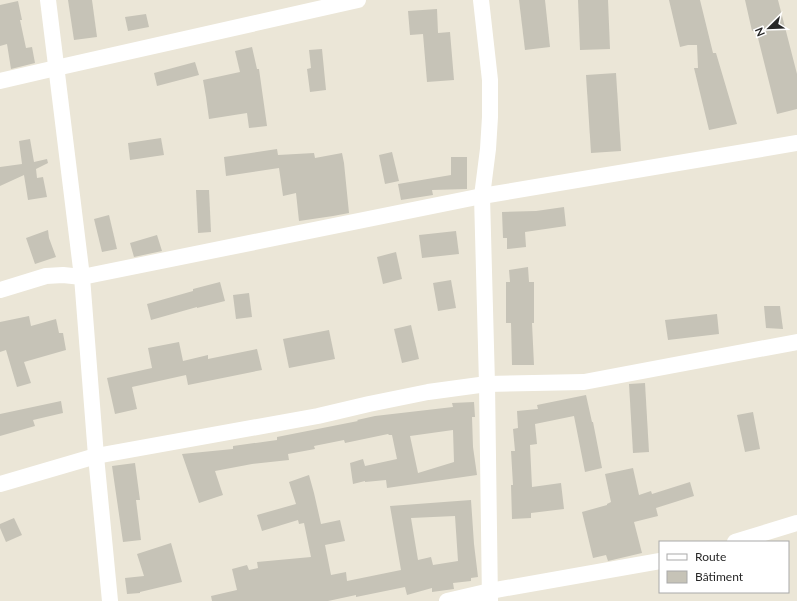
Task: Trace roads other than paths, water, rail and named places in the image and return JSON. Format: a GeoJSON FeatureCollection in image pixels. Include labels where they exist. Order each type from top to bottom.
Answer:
{"type":"FeatureCollection","features":[{"type":"Feature","properties":{"kind":"street"},"geometry":{"type":"LineString","coordinates":[[48,0],[82,277],[96,456],[110,601]]}},
{"type":"Feature","properties":{"kind":"street"},"geometry":{"type":"LineString","coordinates":[[0,82],[358,0]]}},
{"type":"Feature","properties":{"kind":"street"},"geometry":{"type":"LineString","coordinates":[[481,0],[490,80],[488,149],[482,196],[487,384],[490,596]]}},
{"type":"Feature","properties":{"kind":"street"},"geometry":{"type":"LineString","coordinates":[[0,290],[46,276],[63,275],[82,277],[482,196],[797,143]]}},
{"type":"Feature","properties":{"kind":"street"},"geometry":{"type":"LineString","coordinates":[[0,484],[96,456],[318,416],[428,392],[487,384],[584,382],[797,342]]}},
{"type":"Feature","properties":{"kind":"street"},"geometry":{"type":"LineString","coordinates":[[738,541],[797,523]]}},
{"type":"Feature","properties":{"kind":"street"},"geometry":{"type":"LineString","coordinates":[[447,601],[490,596],[659,561]]}}]}
